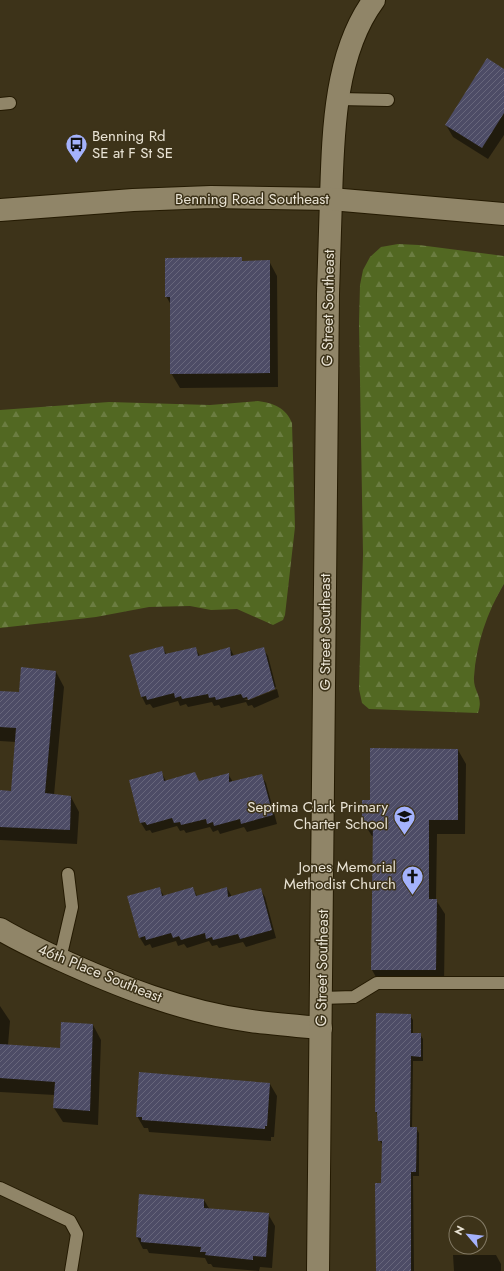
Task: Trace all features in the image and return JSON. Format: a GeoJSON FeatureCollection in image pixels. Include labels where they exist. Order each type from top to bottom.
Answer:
{"type":"FeatureCollection","features":[{"type":"Feature","properties":{"kind":"street","name":"G Street Southeast"},"geometry":{"type":"LineString","coordinates":[[318,1271],[328,294],[331,199],[333,158],[341,79],[348,52],[362,18],[374,0]]}},
{"type":"Feature","properties":{"kind":"street","name":"Benning Road Southeast"},"geometry":{"type":"LineString","coordinates":[[0,210],[119,201],[211,197],[331,199],[504,214]]}},
{"type":"Feature","properties":{"kind":"street","name":"46th Place Southeast"},"geometry":{"type":"LineString","coordinates":[[0,929],[60,959],[118,984],[193,1008],[251,1021],[321,1028]]}},
{"type":"Feature","properties":{"kind":"lane"},"geometry":{"type":"LineString","coordinates":[[339,99],[388,100]]}},
{"type":"Feature","properties":{"kind":"lane"},"geometry":{"type":"LineString","coordinates":[[60,959],[72,907],[68,874]]}},
{"type":"Feature","properties":{"kind":"lane"},"geometry":{"type":"LineString","coordinates":[[321,998],[354,997],[377,983],[504,983]]}},
{"type":"Feature","properties":{"kind":"lane"},"geometry":{"type":"LineString","coordinates":[[0,1188],[70,1221],[78,1234],[71,1271]]}},
{"type":"Feature","properties":{"kind":"green space"},"geometry":{"type":"Polygon","coordinates":[[[398,244],[419,245],[504,256],[504,584],[492,606],[483,629],[477,653],[474,682],[480,702],[478,713],[369,709],[362,703],[359,689],[363,554],[359,323],[360,285],[363,270],[370,257],[381,247],[398,244]]]}},
{"type":"Feature","properties":{"kind":"green space"},"geometry":{"type":"Polygon","coordinates":[[[258,401],[279,407],[283,410],[292,423],[295,527],[285,615],[283,620],[273,625],[237,609],[211,610],[190,606],[149,607],[96,617],[0,628],[0,410],[109,402],[210,405],[258,401]]]}},
{"type":"Feature","properties":{"kind":"building"},"geometry":{"type":"Polygon","coordinates":[[[487,58],[504,69],[504,113],[482,148],[445,125],[487,58]]]}},
{"type":"Feature","properties":{"kind":"building"},"geometry":{"type":"Polygon","coordinates":[[[242,257],[242,261],[270,260],[270,373],[170,374],[170,297],[165,297],[165,258],[242,257]]]}},
{"type":"Feature","properties":{"kind":"building"},"geometry":{"type":"Polygon","coordinates":[[[163,646],[165,654],[196,647],[198,656],[230,647],[231,656],[264,647],[275,689],[248,700],[247,697],[243,698],[241,694],[216,700],[215,697],[209,698],[208,694],[182,699],[181,696],[175,698],[174,693],[147,700],[146,696],[141,697],[129,655],[163,646]]]}},
{"type":"Feature","properties":{"kind":"building"},"geometry":{"type":"Polygon","coordinates":[[[21,667],[56,671],[45,793],[71,796],[70,830],[0,827],[0,790],[11,791],[16,728],[0,727],[0,691],[19,692],[21,667]]]}},
{"type":"Feature","properties":{"kind":"building"},"geometry":{"type":"Polygon","coordinates":[[[370,748],[458,749],[458,820],[429,820],[429,899],[437,899],[436,970],[371,970],[373,822],[362,822],[362,800],[370,800],[370,748]]]}},
{"type":"Feature","properties":{"kind":"building"},"geometry":{"type":"Polygon","coordinates":[[[162,771],[164,781],[195,772],[199,781],[229,773],[229,782],[262,774],[273,815],[241,824],[240,819],[214,826],[213,822],[207,824],[206,819],[181,825],[180,822],[174,823],[172,818],[147,825],[145,822],[140,823],[129,780],[162,771]]]}},
{"type":"Feature","properties":{"kind":"building"},"geometry":{"type":"Polygon","coordinates":[[[160,887],[162,896],[193,887],[196,896],[227,887],[228,897],[261,888],[272,930],[240,939],[238,934],[213,940],[212,937],[206,939],[205,933],[181,940],[179,936],[173,938],[171,933],[146,940],[145,936],[139,938],[127,896],[160,887]]]}},
{"type":"Feature","properties":{"kind":"building"},"geometry":{"type":"Polygon","coordinates":[[[376,1013],[411,1014],[411,1033],[421,1033],[421,1057],[411,1056],[410,1127],[417,1127],[416,1172],[411,1172],[411,1271],[376,1271],[375,1183],[381,1183],[382,1141],[378,1141],[377,1112],[375,1112],[376,1013]]]}},
{"type":"Feature","properties":{"kind":"building"},"geometry":{"type":"Polygon","coordinates":[[[61,1022],[93,1024],[90,1111],[53,1108],[55,1082],[0,1078],[0,1044],[60,1048],[61,1022]]]}},
{"type":"Feature","properties":{"kind":"building"},"geometry":{"type":"Polygon","coordinates":[[[139,1072],[270,1083],[267,1126],[265,1126],[265,1129],[142,1120],[142,1117],[136,1117],[139,1072]]]}},
{"type":"Feature","properties":{"kind":"building"},"geometry":{"type":"Polygon","coordinates":[[[139,1194],[204,1199],[204,1208],[269,1213],[266,1257],[253,1256],[253,1260],[205,1255],[206,1252],[200,1252],[201,1247],[141,1242],[141,1238],[136,1237],[139,1194]]]}},
{"type":"Feature","properties":{"kind":"place","name":"Benning Rd SE at F St SE"},"geometry":{"type":"Point","coordinates":[77,164]}},
{"type":"Feature","properties":{"kind":"place","name":"Septima Clark Primary Charter School"},"geometry":{"type":"Point","coordinates":[404,836]}},
{"type":"Feature","properties":{"kind":"place","name":"Jones Memorial Methodist Church"},"geometry":{"type":"Point","coordinates":[412,896]}}]}
